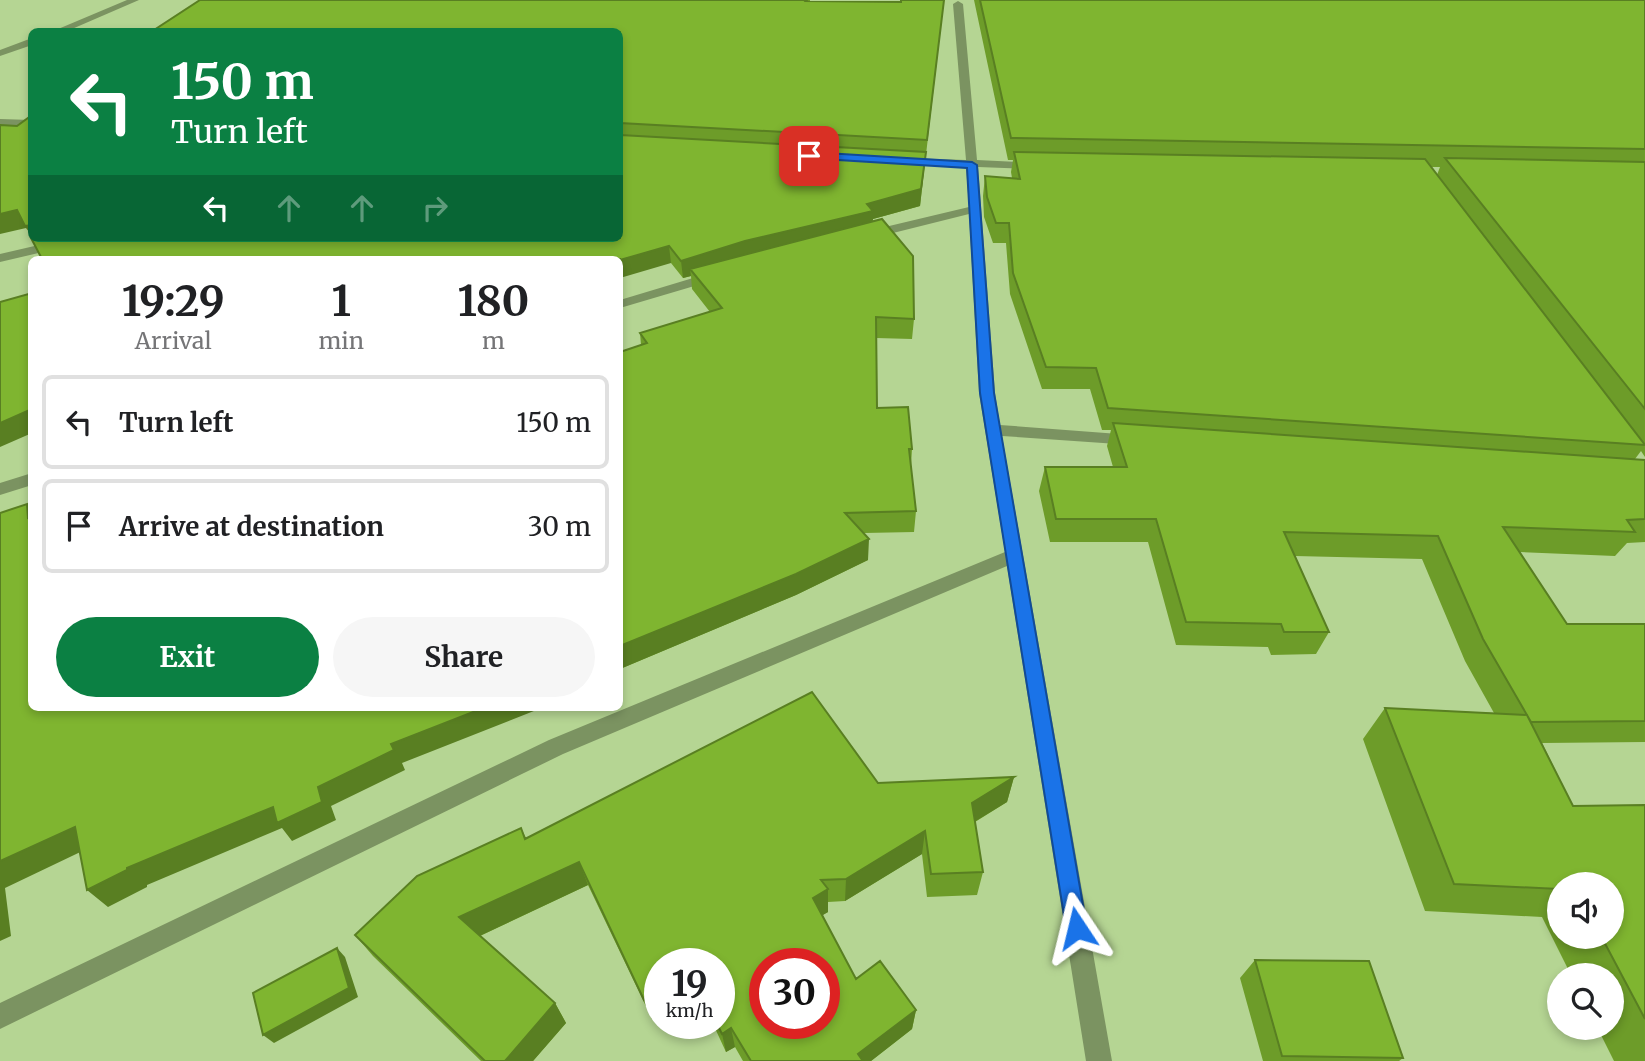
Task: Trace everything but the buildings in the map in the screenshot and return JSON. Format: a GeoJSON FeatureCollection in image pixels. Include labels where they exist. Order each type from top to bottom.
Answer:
{"type":"FeatureCollection","features":[{"type":"Feature","properties":{"kind":"street"},"geometry":{"type":"LineString","coordinates":[[65,28],[135,0]]}},
{"type":"Feature","properties":{"kind":"street"},"geometry":{"type":"LineString","coordinates":[[958,4],[987,393],[1099,1061]]}},
{"type":"Feature","properties":{"kind":"street"},"geometry":{"type":"LineString","coordinates":[[0,53],[28,42]]}},
{"type":"Feature","properties":{"kind":"street"},"geometry":{"type":"LineString","coordinates":[[0,122],[28,123]]}},
{"type":"Feature","properties":{"kind":"street"},"geometry":{"type":"LineString","coordinates":[[891,160],[1054,166]]}},
{"type":"Feature","properties":{"kind":"street"},"geometry":{"type":"LineString","coordinates":[[857,239],[975,209]]}},
{"type":"Feature","properties":{"kind":"street"},"geometry":{"type":"LineString","coordinates":[[0,258],[68,242]]}},
{"type":"Feature","properties":{"kind":"street"},"geometry":{"type":"LineString","coordinates":[[623,303],[725,272]]}},
{"type":"Feature","properties":{"kind":"street"},"geometry":{"type":"LineString","coordinates":[[993,429],[1145,440]]}},
{"type":"Feature","properties":{"kind":"street"},"geometry":{"type":"LineString","coordinates":[[0,489],[28,480]]}},
{"type":"Feature","properties":{"kind":"street"},"geometry":{"type":"LineString","coordinates":[[0,1016],[556,747],[1014,556]]}},
{"type":"Feature","properties":{"kind":"route"},"geometry":{"type":"LineString","coordinates":[[809,156],[972,165],[987,393],[1077,928]]}}]}
